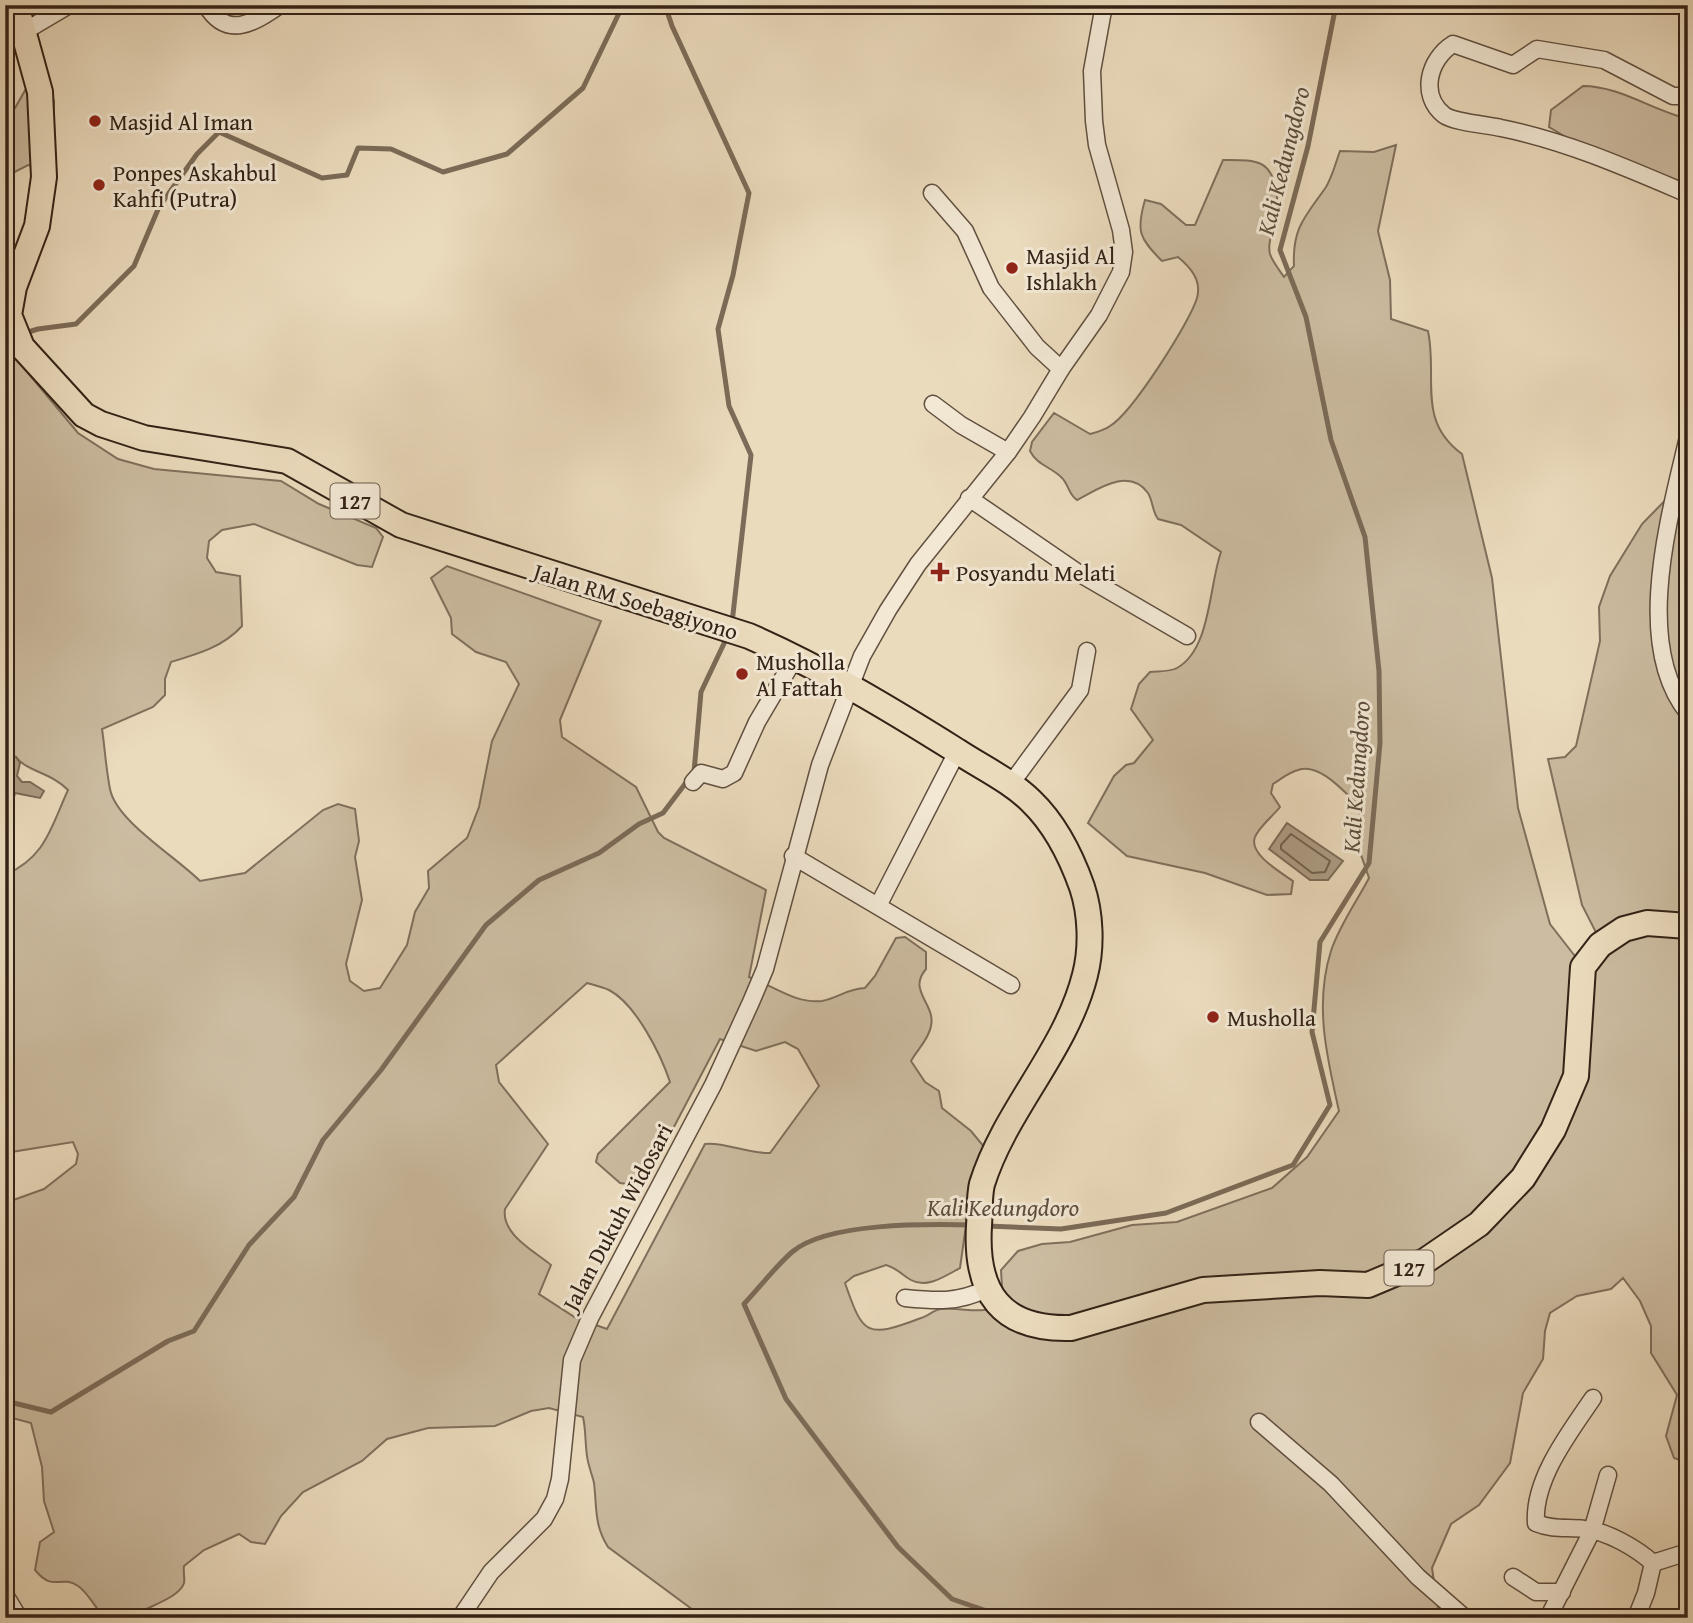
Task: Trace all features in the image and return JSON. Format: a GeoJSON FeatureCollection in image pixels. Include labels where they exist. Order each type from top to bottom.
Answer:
{"type":"FeatureCollection","features":[{"type":"Feature","properties":{"kind":"main road","name":"Jalan RM Soebagiyono"},"geometry":{"type":"LineString","coordinates":[[16,5],[40,92],[44,177],[37,226],[12,297],[11,322],[22,347],[74,405],[100,424],[144,438],[287,461],[401,525],[715,624],[796,656],[849,685],[1010,785],[1030,800],[1049,822],[1065,848],[1083,889],[1090,946],[1084,976],[1072,1010],[982,1185],[978,1243],[986,1289]]}},
{"type":"Feature","properties":{"kind":"main road","name":"127"},"geometry":{"type":"LineString","coordinates":[[986,1289],[998,1306],[1015,1319],[1054,1329],[1071,1328],[1203,1290],[1307,1284],[1368,1285],[1425,1261],[1479,1224],[1523,1178],[1553,1130],[1576,1076],[1583,967],[1600,945],[1624,929],[1647,923],[1683,923],[1688,926]]}},
{"type":"Feature","properties":{"kind":"street"},"geometry":{"type":"LineString","coordinates":[[25,31],[69,5]]}},
{"type":"Feature","properties":{"kind":"street"},"geometry":{"type":"LineString","coordinates":[[206,5],[218,20],[236,25],[259,20],[280,5]]}},
{"type":"Feature","properties":{"kind":"street","name":"Jalan Dukuh Widosari"},"geometry":{"type":"LineString","coordinates":[[460,1618],[479,1587],[505,1556],[544,1519],[555,1499],[572,1360],[590,1318],[713,1084],[765,969],[793,856],[820,765],[849,685],[887,610],[969,498],[1008,452],[1060,369],[1099,315],[1121,272],[1124,252],[1097,145],[1094,121],[1092,71],[1104,5]]}},
{"type":"Feature","properties":{"kind":"street"},"geometry":{"type":"LineString","coordinates":[[1688,96],[1673,96],[1604,60],[1537,49],[1513,65],[1453,44],[1440,52],[1429,78],[1430,99],[1445,117],[1508,129],[1598,156],[1688,194]]}},
{"type":"Feature","properties":{"kind":"street"},"geometry":{"type":"LineString","coordinates":[[932,193],[965,231],[991,288],[1037,346],[1060,369]]}},
{"type":"Feature","properties":{"kind":"street"},"geometry":{"type":"LineString","coordinates":[[933,404],[961,425],[1008,452]]}},
{"type":"Feature","properties":{"kind":"street"},"geometry":{"type":"LineString","coordinates":[[1688,437],[1665,535],[1657,614],[1661,648],[1679,702],[1688,713]]}},
{"type":"Feature","properties":{"kind":"street"},"geometry":{"type":"LineString","coordinates":[[969,498],[1077,572],[1187,636]]}},
{"type":"Feature","properties":{"kind":"street"},"geometry":{"type":"LineString","coordinates":[[1010,785],[1080,690],[1087,651]]}},
{"type":"Feature","properties":{"kind":"street"},"geometry":{"type":"LineString","coordinates":[[693,782],[701,773],[723,779],[734,773],[757,722],[796,656]]}},
{"type":"Feature","properties":{"kind":"street"},"geometry":{"type":"LineString","coordinates":[[879,904],[957,752]]}},
{"type":"Feature","properties":{"kind":"street"},"geometry":{"type":"LineString","coordinates":[[793,856],[879,904],[1011,985]]}},
{"type":"Feature","properties":{"kind":"street"},"geometry":{"type":"LineString","coordinates":[[905,1298],[948,1302],[986,1289]]}},
{"type":"Feature","properties":{"kind":"street"},"geometry":{"type":"LineString","coordinates":[[1593,1398],[1555,1459],[1535,1514],[1536,1523],[1592,1531],[1638,1550],[1653,1563]]}},
{"type":"Feature","properties":{"kind":"street"},"geometry":{"type":"LineString","coordinates":[[1259,1422],[1331,1484],[1418,1577],[1465,1618]]}},
{"type":"Feature","properties":{"kind":"street"},"geometry":{"type":"LineString","coordinates":[[1548,1618],[1592,1531],[1608,1475]]}},
{"type":"Feature","properties":{"kind":"street"},"geometry":{"type":"LineString","coordinates":[[1653,1563],[1688,1552]]}},
{"type":"Feature","properties":{"kind":"street"},"geometry":{"type":"LineString","coordinates":[[1636,1618],[1646,1594],[1653,1563]]}},
{"type":"Feature","properties":{"kind":"street"},"geometry":{"type":"LineString","coordinates":[[1513,1577],[1536,1592],[1562,1592]]}},
{"type":"Feature","properties":{"kind":"shaded area"},"geometry":{"type":"Polygon","coordinates":[[[47,83],[54,101],[50,172],[28,165],[5,177],[5,116],[15,108],[27,87],[47,83]]]}},
{"type":"Feature","properties":{"kind":"shaded area"},"geometry":{"type":"Polygon","coordinates":[[[1583,86],[1623,94],[1688,119],[1688,188],[1586,149],[1549,127],[1551,110],[1583,86]]]}},
{"type":"Feature","properties":{"kind":"shaded area"},"geometry":{"type":"Polygon","coordinates":[[[1396,145],[1378,231],[1390,280],[1391,319],[1428,331],[1434,413],[1448,441],[1462,454],[1492,578],[1518,808],[1550,924],[1578,960],[1608,956],[1582,905],[1548,759],[1565,757],[1576,746],[1600,641],[1599,607],[1610,576],[1642,524],[1688,477],[1688,1107],[1685,1110],[1688,1116],[1688,1463],[1674,1458],[1666,1436],[1677,1395],[1651,1353],[1651,1326],[1640,1301],[1623,1278],[1611,1289],[1577,1296],[1550,1313],[1545,1331],[1543,1359],[1523,1393],[1510,1463],[1479,1505],[1451,1524],[1432,1568],[1438,1608],[1450,1618],[704,1618],[608,1547],[598,1524],[583,1417],[549,1408],[531,1411],[495,1426],[428,1428],[387,1439],[362,1461],[303,1492],[281,1516],[265,1544],[251,1542],[239,1534],[204,1550],[184,1566],[184,1583],[181,1589],[131,1618],[100,1612],[78,1586],[47,1581],[42,1577],[35,1570],[40,1542],[54,1532],[44,1501],[42,1467],[31,1423],[5,1416],[5,1203],[44,1189],[76,1164],[78,1154],[73,1142],[5,1153],[5,875],[30,859],[46,840],[68,790],[55,780],[26,766],[16,757],[5,755],[5,320],[18,361],[78,433],[118,459],[154,469],[281,481],[319,504],[376,528],[383,537],[372,567],[357,565],[254,524],[222,530],[209,541],[207,558],[216,572],[240,576],[242,626],[218,645],[171,662],[165,679],[165,695],[153,707],[102,729],[110,789],[115,801],[135,826],[200,881],[245,873],[323,810],[338,804],[355,809],[359,841],[355,857],[362,900],[346,964],[350,981],[364,991],[380,988],[407,945],[415,912],[429,888],[428,871],[467,838],[479,807],[492,741],[519,684],[506,662],[476,652],[452,634],[451,618],[431,578],[447,566],[601,621],[560,720],[562,737],[636,787],[658,832],[664,838],[766,890],[749,977],[803,1000],[822,1001],[865,988],[875,976],[896,938],[905,937],[926,952],[926,969],[919,984],[930,1011],[931,1026],[911,1061],[925,1082],[939,1091],[942,1108],[971,1131],[985,1148],[968,1211],[960,1268],[936,1280],[923,1283],[911,1280],[886,1265],[854,1276],[845,1283],[862,1322],[869,1328],[888,1329],[940,1309],[981,1310],[1008,1302],[1002,1287],[1001,1270],[1018,1251],[1042,1244],[1070,1242],[1132,1225],[1177,1222],[1272,1188],[1307,1157],[1339,1111],[1324,1031],[1323,991],[1334,942],[1369,878],[1359,849],[1360,807],[1332,781],[1315,771],[1295,771],[1273,784],[1271,793],[1280,807],[1260,829],[1254,843],[1256,850],[1267,862],[1293,881],[1291,894],[1267,895],[1205,873],[1127,856],[1088,823],[1114,776],[1126,765],[1134,763],[1153,740],[1131,709],[1139,684],[1150,672],[1177,668],[1197,646],[1203,632],[1221,552],[1181,525],[1158,519],[1148,493],[1140,485],[1123,481],[1113,483],[1077,500],[1061,477],[1036,460],[1030,451],[1032,442],[1054,413],[1090,434],[1106,429],[1120,418],[1159,366],[1192,310],[1198,285],[1191,270],[1178,257],[1162,261],[1144,240],[1140,227],[1145,200],[1161,204],[1186,225],[1195,225],[1223,160],[1244,160],[1260,164],[1267,168],[1275,184],[1278,215],[1269,249],[1272,260],[1284,277],[1294,266],[1295,241],[1302,223],[1328,183],[1340,151],[1374,152],[1396,145]],[[587,983],[496,1065],[499,1082],[548,1144],[505,1209],[508,1226],[520,1241],[551,1265],[539,1294],[576,1318],[607,1329],[705,1144],[770,1153],[819,1086],[798,1049],[785,1042],[756,1051],[720,1039],[643,1186],[620,1183],[596,1162],[598,1154],[670,1082],[654,1045],[629,1006],[609,990],[587,983]]]}},
{"type":"Feature","properties":{"kind":"water"},"geometry":{"type":"Polygon","coordinates":[[[5,755],[16,757],[20,763],[17,776],[22,782],[30,782],[44,791],[40,798],[15,793],[13,801],[5,805],[5,755]]]}},
{"type":"Feature","properties":{"kind":"water"},"geometry":{"type":"Polygon","coordinates":[[[1287,823],[1343,861],[1328,880],[1310,880],[1269,849],[1287,823]]]}},
{"type":"Feature","properties":{"kind":"waterway"},"geometry":{"type":"LineString","coordinates":[[25,333],[76,324],[134,266],[159,207],[197,154],[219,132],[322,178],[347,175],[358,148],[391,149],[443,172],[507,154],[583,88],[623,5]]}},
{"type":"Feature","properties":{"kind":"waterway"},"geometry":{"type":"LineString","coordinates":[[665,5],[672,26],[749,193],[733,275],[718,329],[729,406],[751,455],[732,623]]}},
{"type":"Feature","properties":{"kind":"waterway","name":"Kali Kedungdoro"},"geometry":{"type":"LineString","coordinates":[[987,1226],[1061,1229],[1166,1213],[1293,1165],[1330,1105],[1312,1032],[1320,942],[1369,863],[1380,743],[1379,671],[1365,537],[1331,440],[1306,317],[1280,250],[1308,146],[1336,5]]}},
{"type":"Feature","properties":{"kind":"waterway"},"geometry":{"type":"LineString","coordinates":[[694,772],[701,692],[728,635]]}},
{"type":"Feature","properties":{"kind":"waterway"},"geometry":{"type":"LineString","coordinates":[[5,1401],[51,1412],[168,1341],[194,1331],[249,1245],[294,1197],[323,1140],[381,1070],[486,925],[539,880],[599,853],[639,824],[663,813],[688,780]]}},
{"type":"Feature","properties":{"kind":"waterway","name":"Kali Kedungdoro"},"geometry":{"type":"LineString","coordinates":[[973,1225],[879,1227],[829,1235],[808,1242],[792,1252],[744,1304],[786,1399],[898,1547],[952,1599],[1007,1618]]}},
{"type":"Feature","properties":{"kind":"place","name":"Masjid Al Iman"},"geometry":{"type":"Point","coordinates":[95,121]}},
{"type":"Feature","properties":{"kind":"place","name":"Ponpes Askahbul Kahfi (Putra)"},"geometry":{"type":"Point","coordinates":[99,185]}},
{"type":"Feature","properties":{"kind":"place","name":"Masjid Al Ishlakh"},"geometry":{"type":"Point","coordinates":[1012,268]}},
{"type":"Feature","properties":{"kind":"place","name":"Posyandu Melati"},"geometry":{"type":"Point","coordinates":[940,572]}},
{"type":"Feature","properties":{"kind":"place","name":"Musholla Al Fattah"},"geometry":{"type":"Point","coordinates":[742,674]}},
{"type":"Feature","properties":{"kind":"place","name":"Musholla"},"geometry":{"type":"Point","coordinates":[1213,1017]}}]}
